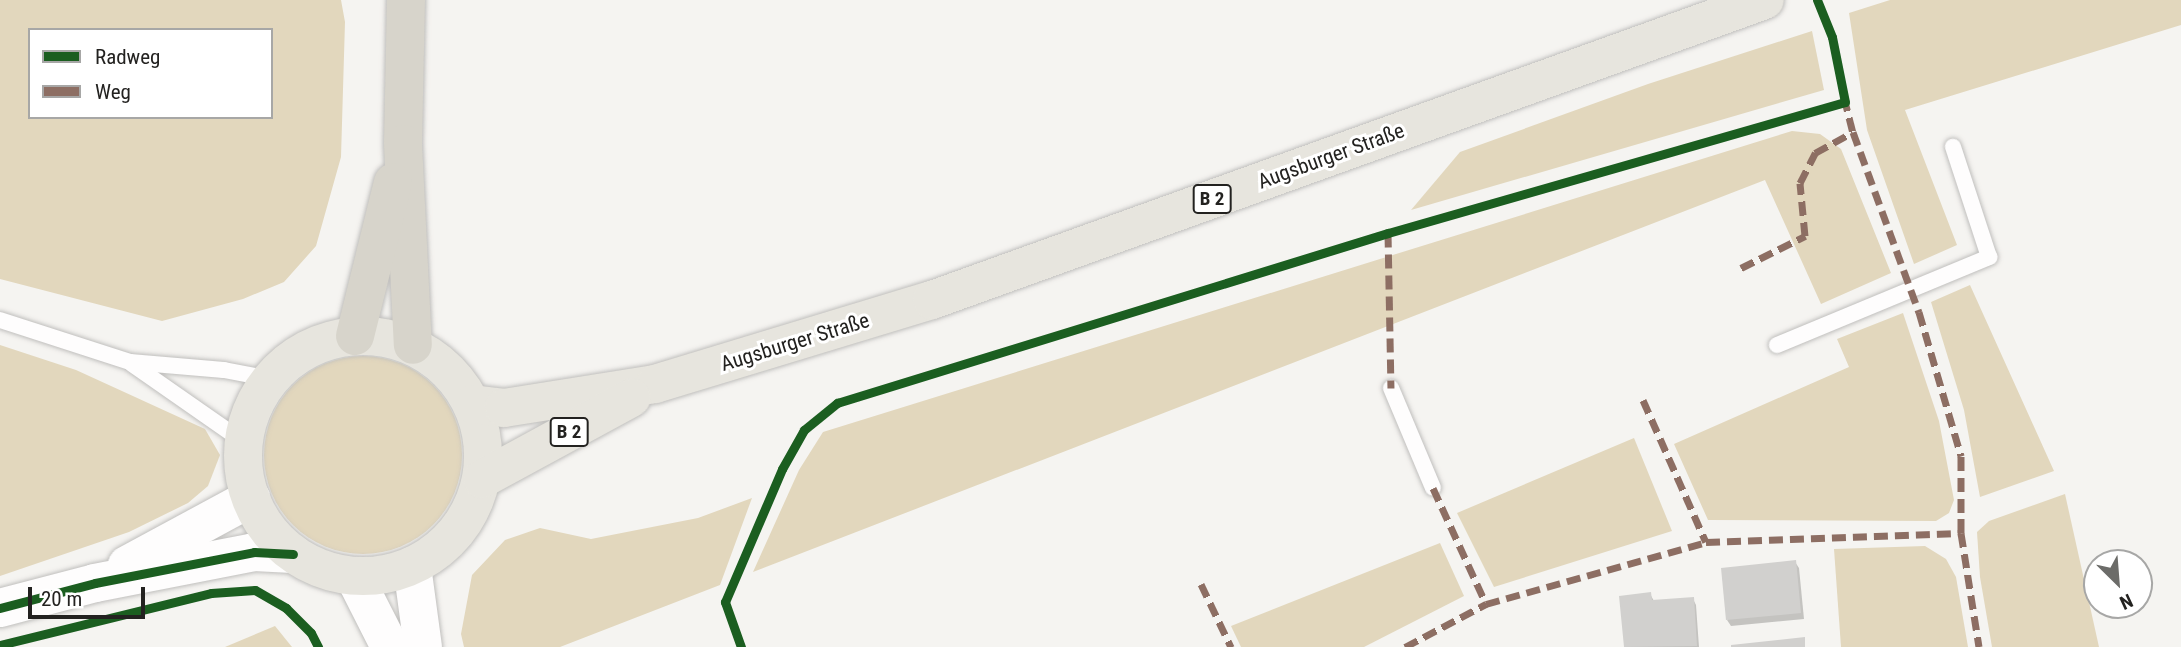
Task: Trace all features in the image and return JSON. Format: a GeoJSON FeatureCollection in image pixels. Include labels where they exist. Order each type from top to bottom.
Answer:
{"type":"FeatureCollection","features":[{"type":"Feature","properties":{"kind":"highway"},"geometry":{"type":"LineString","coordinates":[[406,0],[403,144],[413,345]]}},
{"type":"Feature","properties":{"kind":"highway"},"geometry":{"type":"LineString","coordinates":[[355,336],[403,144]]}},
{"type":"Feature","properties":{"kind":"main road","name":"Augsburger Straße"},"geometry":{"type":"LineString","coordinates":[[472,404],[504,408],[655,384],[932,300],[1765,0]]}},
{"type":"Feature","properties":{"kind":"main road"},"geometry":{"type":"LineString","coordinates":[[355,336],[394,339],[413,345],[438,361],[459,382],[472,404],[484,443],[482,479],[469,515],[444,545],[412,566],[384,575],[354,576],[322,569],[293,554],[264,525],[251,498],[243,464],[244,442],[252,408],[271,379],[295,357],[323,342],[355,336]]}},
{"type":"Feature","properties":{"kind":"main road","name":"Augsburger Straße"},"geometry":{"type":"LineString","coordinates":[[482,479],[655,384]]}},
{"type":"Feature","properties":{"kind":"street"},"geometry":{"type":"LineString","coordinates":[[95,583],[251,498]]}},
{"type":"Feature","properties":{"kind":"street"},"geometry":{"type":"LineString","coordinates":[[0,608],[95,583],[254,552],[293,554]]}},
{"type":"Feature","properties":{"kind":"street"},"geometry":{"type":"LineString","coordinates":[[412,566],[424,647]]}},
{"type":"Feature","properties":{"kind":"street"},"geometry":{"type":"LineString","coordinates":[[354,576],[390,647]]}},
{"type":"Feature","properties":{"kind":"lane"},"geometry":{"type":"LineString","coordinates":[[1777,345],[1989,257],[1953,147]]}},
{"type":"Feature","properties":{"kind":"lane"},"geometry":{"type":"LineString","coordinates":[[0,320],[130,362],[224,370],[271,379]]}},
{"type":"Feature","properties":{"kind":"lane"},"geometry":{"type":"LineString","coordinates":[[130,362],[244,442]]}},
{"type":"Feature","properties":{"kind":"lane"},"geometry":{"type":"LineString","coordinates":[[1391,388],[1433,488]]}},
{"type":"Feature","properties":{"kind":"shaded area"},"geometry":{"type":"Polygon","coordinates":[[[0,0],[341,0],[345,22],[341,157],[316,246],[284,282],[243,299],[162,321],[0,279],[0,0]]]}},
{"type":"Feature","properties":{"kind":"shaded area"},"geometry":{"type":"Polygon","coordinates":[[[1890,0],[2181,0],[2181,25],[1905,110],[1957,245],[1914,264],[1867,130],[1849,13],[1890,0]]]}},
{"type":"Feature","properties":{"kind":"shaded area"},"geometry":{"type":"Polygon","coordinates":[[[1812,31],[1824,90],[1411,210],[1460,152],[1648,84],[1812,31]]]}},
{"type":"Feature","properties":{"kind":"shaded area"},"geometry":{"type":"Polygon","coordinates":[[[1792,131],[1820,134],[1841,149],[1891,273],[1821,304],[1765,180],[753,572],[799,470],[823,432],[1792,131]]]}},
{"type":"Feature","properties":{"kind":"shaded area"},"geometry":{"type":"Polygon","coordinates":[[[1970,285],[2054,471],[1980,497],[1964,410],[1931,302],[1970,285]]]}},
{"type":"Feature","properties":{"kind":"shaded area"},"geometry":{"type":"Polygon","coordinates":[[[1903,313],[1939,421],[1954,500],[1949,513],[1936,521],[1708,520],[1674,444],[1849,367],[1837,339],[1903,313]]]}},
{"type":"Feature","properties":{"kind":"shaded area"},"geometry":{"type":"Polygon","coordinates":[[[0,345],[76,370],[205,429],[220,455],[208,486],[188,503],[129,532],[0,576],[0,345]]]}},
{"type":"Feature","properties":{"kind":"shaded area"},"geometry":{"type":"Polygon","coordinates":[[[363,356],[401,363],[433,385],[455,417],[462,455],[455,493],[433,525],[401,547],[363,554],[325,547],[293,525],[271,493],[264,455],[271,417],[293,385],[325,363],[363,356]]]}},
{"type":"Feature","properties":{"kind":"shaded area"},"geometry":{"type":"Polygon","coordinates":[[[1634,438],[1672,531],[1494,587],[1457,513],[1634,438]]]}},
{"type":"Feature","properties":{"kind":"shaded area"},"geometry":{"type":"Polygon","coordinates":[[[2065,494],[2083,575],[2083,619],[2093,619],[2099,647],[1992,647],[1980,577],[1977,532],[1989,521],[2065,494]]]}},
{"type":"Feature","properties":{"kind":"shaded area"},"geometry":{"type":"Polygon","coordinates":[[[752,498],[720,585],[560,647],[464,647],[461,634],[472,575],[505,540],[540,528],[591,539],[698,518],[752,498]]]}},
{"type":"Feature","properties":{"kind":"shaded area"},"geometry":{"type":"Polygon","coordinates":[[[1440,543],[1464,596],[1364,647],[1241,647],[1231,626],[1440,543]]]}},
{"type":"Feature","properties":{"kind":"shaded area"},"geometry":{"type":"Polygon","coordinates":[[[1925,546],[1946,559],[1956,577],[1968,647],[1841,647],[1834,549],[1925,546]]]}},
{"type":"Feature","properties":{"kind":"shaded area"},"geometry":{"type":"Polygon","coordinates":[[[275,626],[292,647],[225,647],[275,626]]]}},
{"type":"Feature","properties":{"kind":"building"},"geometry":{"type":"Polygon","coordinates":[[[1796,560],[1801,613],[1726,620],[1721,568],[1796,560]]]}},
{"type":"Feature","properties":{"kind":"building"},"geometry":{"type":"Polygon","coordinates":[[[1651,592],[1652,600],[1694,597],[1697,646],[1624,647],[1619,596],[1651,592]]]}},
{"type":"Feature","properties":{"kind":"building"},"geometry":{"type":"Polygon","coordinates":[[[1805,637],[1805,647],[1731,647],[1731,645],[1805,637]]]}},
{"type":"Feature","properties":{"kind":"marked path"},"geometry":{"type":"LineString","coordinates":[[1844,97],[1853,132],[1919,312],[1961,456],[1961,533],[1979,647]]}},
{"type":"Feature","properties":{"kind":"marked path"},"geometry":{"type":"LineString","coordinates":[[1741,268],[1805,236],[1800,183],[1815,153],[1853,132]]}},
{"type":"Feature","properties":{"kind":"marked path"},"geometry":{"type":"LineString","coordinates":[[1388,233],[1391,388]]}},
{"type":"Feature","properties":{"kind":"marked path"},"geometry":{"type":"LineString","coordinates":[[1643,400],[1706,542]]}},
{"type":"Feature","properties":{"kind":"marked path"},"geometry":{"type":"LineString","coordinates":[[1433,488],[1486,604]]}},
{"type":"Feature","properties":{"kind":"marked path"},"geometry":{"type":"LineString","coordinates":[[1405,647],[1486,604],[1706,542],[1961,533]]}},
{"type":"Feature","properties":{"kind":"marked path"},"geometry":{"type":"LineString","coordinates":[[1201,584],[1231,647]]}},
{"type":"Feature","properties":{"kind":"cycle path"},"geometry":{"type":"LineString","coordinates":[[741,647],[725,602],[782,469],[804,430],[837,403],[1388,233],[1845,102],[1832,37],[1817,0]]}},
{"type":"Feature","properties":{"kind":"cycle path"},"geometry":{"type":"LineString","coordinates":[[0,608],[95,583],[254,552],[293,554]]}},
{"type":"Feature","properties":{"kind":"cycle path"},"geometry":{"type":"LineString","coordinates":[[0,645],[211,593],[255,590],[286,608],[311,633],[318,647]]}}]}
